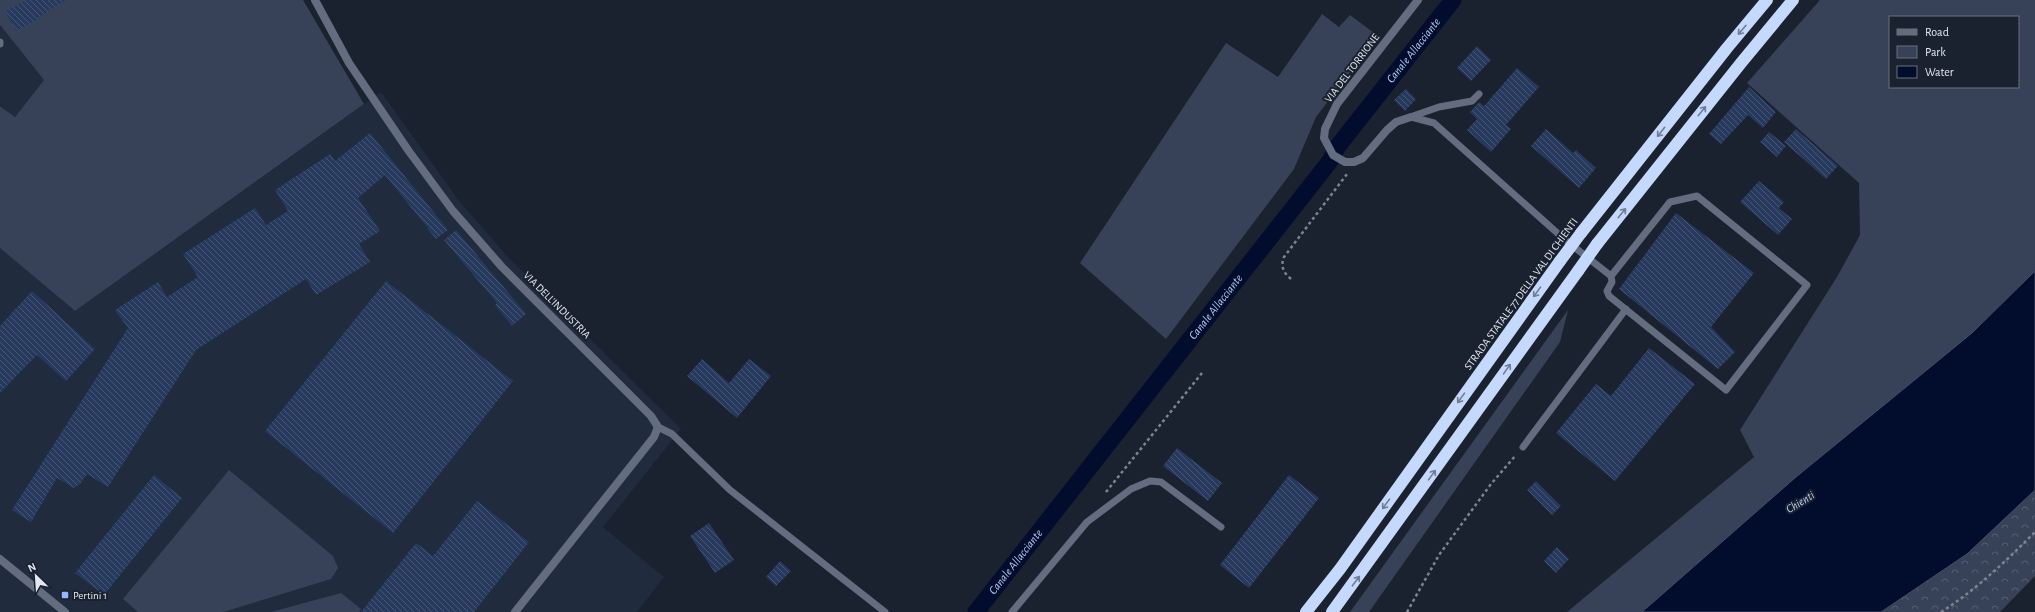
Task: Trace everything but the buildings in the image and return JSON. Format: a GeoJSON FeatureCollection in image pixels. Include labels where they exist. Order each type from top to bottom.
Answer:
{"type":"FeatureCollection","features":[{"type":"Feature","properties":{"kind":"highway","name":"STRADA STATALE 77 DELLA VAL DI CHIENTI"},"geometry":{"type":"LineString","coordinates":[[1306,612],[1340,569],[1581,233],[1727,48],[1767,0]]}},
{"type":"Feature","properties":{"kind":"highway"},"geometry":{"type":"LineString","coordinates":[[1332,612],[1597,244],[1793,0]]}},
{"type":"Feature","properties":{"kind":"street","name":"VIA DELL'INDUSTRIA"},"geometry":{"type":"LineString","coordinates":[[315,0],[349,63],[408,150],[453,211],[502,267],[652,416],[658,427]]}},
{"type":"Feature","properties":{"kind":"street","name":"VIA DEL TORRIONE"},"geometry":{"type":"LineString","coordinates":[[1354,162],[1345,162],[1333,155],[1324,138],[1325,128],[1337,104],[1418,0]]}},
{"type":"Feature","properties":{"kind":"street"},"geometry":{"type":"LineString","coordinates":[[1354,162],[1363,158],[1387,130],[1396,122],[1411,117]]}},
{"type":"Feature","properties":{"kind":"street"},"geometry":{"type":"LineString","coordinates":[[515,612],[654,437],[658,427]]}},
{"type":"Feature","properties":{"kind":"street"},"geometry":{"type":"LineString","coordinates":[[0,558],[64,612]]}},
{"type":"Feature","properties":{"kind":"lane"},"geometry":{"type":"LineString","coordinates":[[1411,117],[1439,107],[1472,101],[1479,94]]}},
{"type":"Feature","properties":{"kind":"lane"},"geometry":{"type":"LineString","coordinates":[[1411,117],[1434,123],[1564,239],[1611,276],[1612,282],[1607,292],[1609,296],[1726,390],[1807,285],[1697,196],[1670,202],[1611,276]]}},
{"type":"Feature","properties":{"kind":"lane"},"geometry":{"type":"LineString","coordinates":[[1523,447],[1626,309]]}},
{"type":"Feature","properties":{"kind":"lane"},"geometry":{"type":"LineString","coordinates":[[658,427],[672,434],[730,490],[885,612]]}},
{"type":"Feature","properties":{"kind":"lane"},"geometry":{"type":"LineString","coordinates":[[1012,612],[1073,537],[1101,511],[1131,489],[1150,481],[1161,482],[1220,527]]}},
{"type":"Feature","properties":{"kind":"path"},"geometry":{"type":"LineString","coordinates":[[1291,279],[1283,270],[1282,263],[1284,256],[1351,170],[1354,162]]}},
{"type":"Feature","properties":{"kind":"path"},"geometry":{"type":"LineString","coordinates":[[1101,511],[1103,495],[1202,374]]}},
{"type":"Feature","properties":{"kind":"path"},"geometry":{"type":"LineString","coordinates":[[1407,612],[1439,555],[1491,484],[1523,447]]}},
{"type":"Feature","properties":{"kind":"path"},"geometry":{"type":"LineString","coordinates":[[1941,612],[1956,603],[2002,565],[2035,532]]}},
{"type":"Feature","properties":{"kind":"shaded area"},"geometry":{"type":"Polygon","coordinates":[[[0,25],[44,80],[15,117],[0,105],[0,25]]]}},
{"type":"Feature","properties":{"kind":"shaded area"},"geometry":{"type":"Polygon","coordinates":[[[381,92],[460,202],[509,258],[681,429],[603,527],[664,577],[637,612],[0,612],[0,248],[75,311],[381,92]]]}},
{"type":"Feature","properties":{"kind":"green space"},"geometry":{"type":"Polygon","coordinates":[[[0,0],[303,0],[364,104],[75,311],[0,248],[0,106],[15,117],[44,80],[0,25],[0,0]]]}},
{"type":"Feature","properties":{"kind":"green space"},"geometry":{"type":"Polygon","coordinates":[[[1820,0],[2035,0],[2035,271],[1972,333],[1796,477],[1642,612],[1567,612],[1754,457],[1740,430],[1837,277],[1860,235],[1859,183],[1747,83],[1820,0]]]}},
{"type":"Feature","properties":{"kind":"green space"},"geometry":{"type":"Polygon","coordinates":[[[1322,14],[1339,27],[1350,15],[1378,36],[1316,117],[1294,169],[1166,339],[1080,263],[1226,43],[1278,77],[1322,14]]]}},
{"type":"Feature","properties":{"kind":"green space"},"geometry":{"type":"Polygon","coordinates":[[[1568,310],[1560,342],[1369,612],[1350,612],[1568,310]]]}},
{"type":"Feature","properties":{"kind":"green space"},"geometry":{"type":"Polygon","coordinates":[[[229,470],[333,556],[338,568],[331,579],[223,612],[138,612],[123,599],[229,470]]]}},
{"type":"Feature","properties":{"kind":"green space"},"geometry":{"type":"Polygon","coordinates":[[[2035,490],[2035,576],[2000,612],[1881,612],[1967,554],[2035,490]]]}},
{"type":"Feature","properties":{"kind":"green space"},"geometry":{"type":"Polygon","coordinates":[[[341,593],[361,609],[359,612],[271,612],[341,593]]]}},
{"type":"Feature","properties":{"kind":"water","name":"Chienti"},"geometry":{"type":"Polygon","coordinates":[[[2035,271],[2035,490],[1967,554],[1881,612],[1642,612],[1796,477],[1972,333],[2035,271]]]}},
{"type":"Feature","properties":{"kind":"waterway","name":"Canale Allacciante"},"geometry":{"type":"LineString","coordinates":[[976,612],[1330,161],[1338,146],[1453,0]]}},
{"type":"Feature","properties":{"kind":"place","name":"Pertini 1"},"geometry":{"type":"Point","coordinates":[65,595]}}]}
